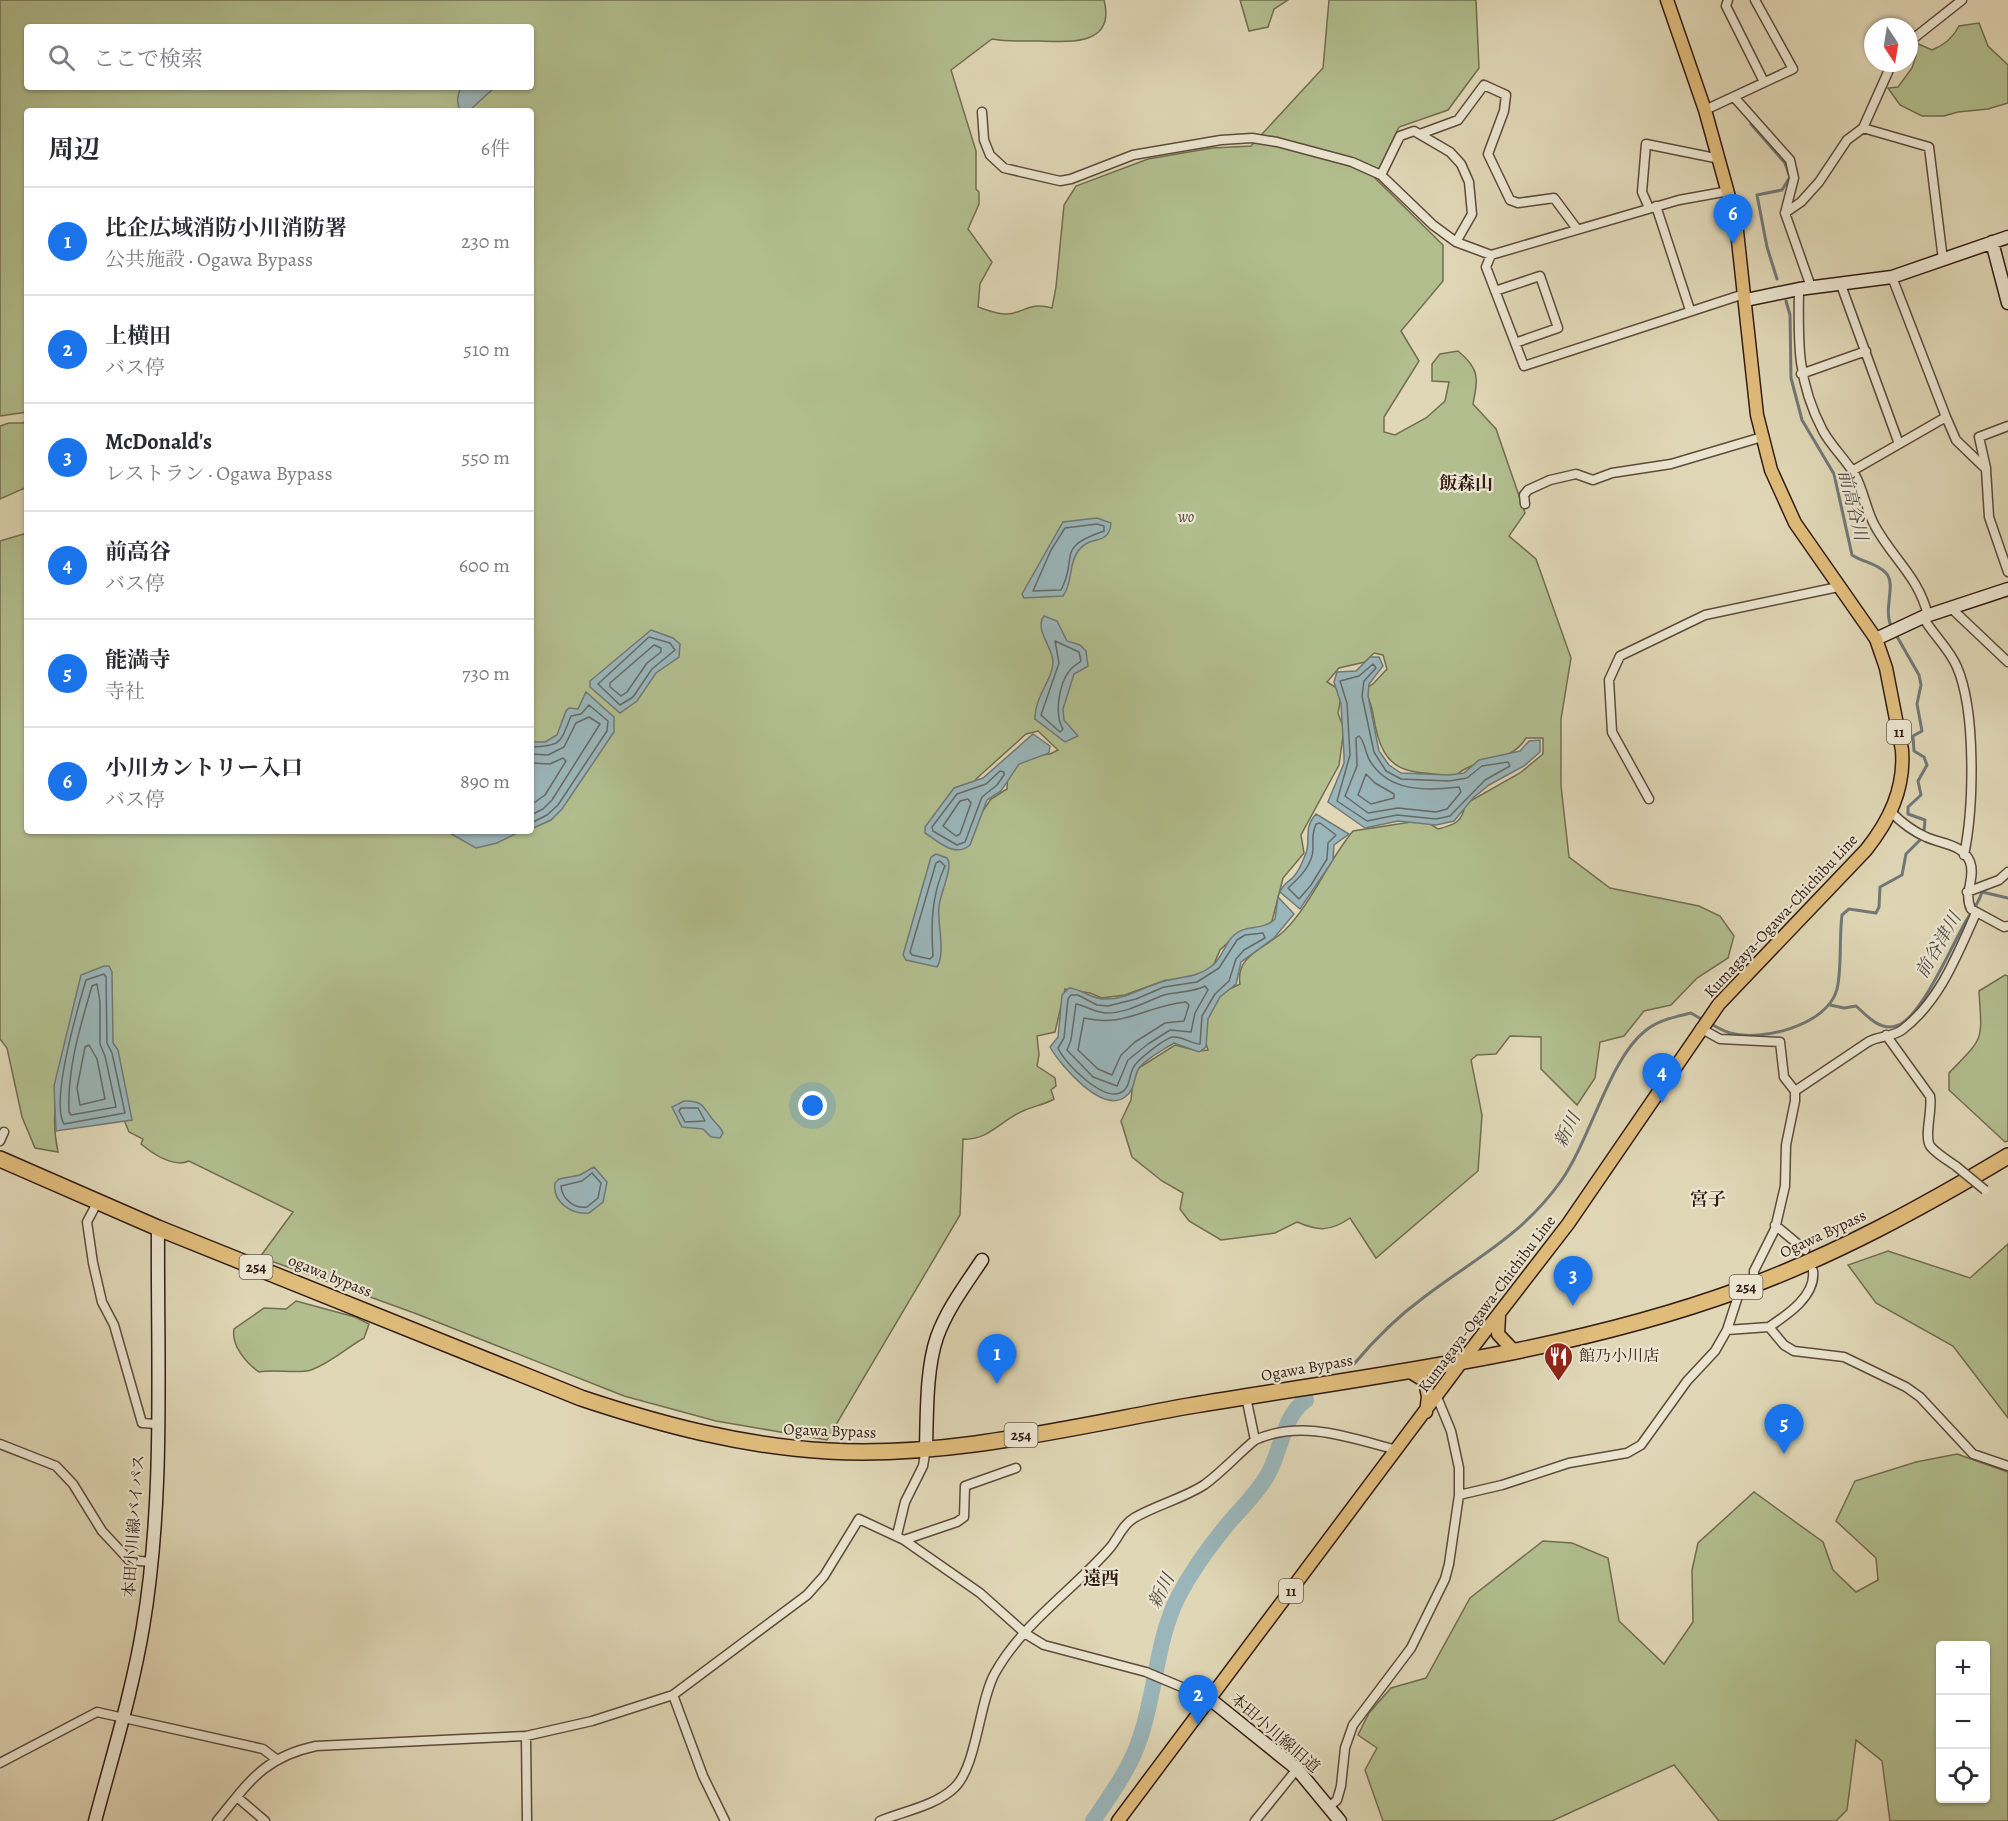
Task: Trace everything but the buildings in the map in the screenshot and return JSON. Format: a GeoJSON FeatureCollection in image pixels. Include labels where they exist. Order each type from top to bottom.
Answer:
{"type":"FeatureCollection","features":[{"type":"Feature","properties":{"kind":"highway","name":"Ogawa Bypass"},"geometry":{"type":"LineString","coordinates":[[158,1228],[581,1398],[684,1431],[725,1440],[830,1452],[926,1448],[998,1439],[1463,1360],[1646,1319],[1747,1287],[1863,1236],[2008,1156]]}},
{"type":"Feature","properties":{"kind":"highway","name":"254"},"geometry":{"type":"LineString","coordinates":[[0,1159],[158,1228]]}},
{"type":"Feature","properties":{"kind":"main road","name":"Kumagaya-Ogawa-Chichibu Line"},"geometry":{"type":"LineString","coordinates":[[1118,1821],[1463,1360],[1568,1224],[1700,1028],[1747,972],[1866,850],[1891,812],[1901,778],[1902,750],[1886,668],[1876,639],[1795,523],[1771,470],[1762,437],[1736,222],[1705,110],[1667,0]]}},
{"type":"Feature","properties":{"kind":"main road"},"geometry":{"type":"LineString","coordinates":[[1499,1314],[1498,1334],[1513,1350]]}},
{"type":"Feature","properties":{"kind":"main road"},"geometry":{"type":"LineString","coordinates":[[1407,1370],[1425,1382],[1428,1397],[1425,1413]]}},
{"type":"Feature","properties":{"kind":"street"},"geometry":{"type":"LineString","coordinates":[[1728,0],[1726,6],[1764,82]]}},
{"type":"Feature","properties":{"kind":"street"},"geometry":{"type":"LineString","coordinates":[[1705,110],[1793,69],[1755,0]]}},
{"type":"Feature","properties":{"kind":"street"},"geometry":{"type":"LineString","coordinates":[[1918,35],[1962,0]]}},
{"type":"Feature","properties":{"kind":"street"},"geometry":{"type":"LineString","coordinates":[[1785,213],[1801,202],[1819,182],[1847,140],[1863,128],[1888,72]]}},
{"type":"Feature","properties":{"kind":"street"},"geometry":{"type":"LineString","coordinates":[[1420,134],[1458,120],[1484,85],[1506,95],[1504,111],[1488,154],[1510,200],[1518,203],[1554,198],[1577,229]]}},
{"type":"Feature","properties":{"kind":"street"},"geometry":{"type":"LineString","coordinates":[[1734,97],[1790,160],[1794,178],[1785,213],[1805,288],[1801,374],[1823,432],[1852,471],[1875,526],[1922,592],[1925,616],[1958,668],[1969,716],[1971,751],[1965,855]]}},
{"type":"Feature","properties":{"kind":"street"},"geometry":{"type":"LineString","coordinates":[[982,112],[984,140],[990,154],[1004,168],[1060,181],[1071,179],[1133,155],[1221,140],[1252,138],[1352,162],[1381,174],[1433,225],[1456,242],[1491,255],[1653,207],[1729,191]]}},
{"type":"Feature","properties":{"kind":"street"},"geometry":{"type":"LineString","coordinates":[[1863,128],[1929,147],[1943,260]]}},
{"type":"Feature","properties":{"kind":"street"},"geometry":{"type":"LineString","coordinates":[[1381,174],[1400,136],[1414,131],[1450,152],[1461,164],[1468,182],[1472,214],[1456,242]]}},
{"type":"Feature","properties":{"kind":"street"},"geometry":{"type":"LineString","coordinates":[[1690,310],[1653,207],[1642,192],[1646,144],[1720,159]]}},
{"type":"Feature","properties":{"kind":"street"},"geometry":{"type":"LineString","coordinates":[[1491,255],[1486,267],[1524,366],[1690,310],[1745,297],[1892,277],[2008,237]]}},
{"type":"Feature","properties":{"kind":"street"},"geometry":{"type":"LineString","coordinates":[[1992,242],[2008,303]]}},
{"type":"Feature","properties":{"kind":"street"},"geometry":{"type":"LineString","coordinates":[[1495,291],[1540,276],[1558,328],[1515,343]]}},
{"type":"Feature","properties":{"kind":"street"},"geometry":{"type":"LineString","coordinates":[[1892,277],[1956,440],[1986,470]]}},
{"type":"Feature","properties":{"kind":"street"},"geometry":{"type":"LineString","coordinates":[[1841,285],[1899,444]]}},
{"type":"Feature","properties":{"kind":"street"},"geometry":{"type":"LineString","coordinates":[[1801,374],[1866,351]]}},
{"type":"Feature","properties":{"kind":"street"},"geometry":{"type":"LineString","coordinates":[[1852,471],[1946,417]]}},
{"type":"Feature","properties":{"kind":"street"},"geometry":{"type":"LineString","coordinates":[[2008,426],[1979,437],[1986,470],[1989,517],[2008,572]]}},
{"type":"Feature","properties":{"kind":"street"},"geometry":{"type":"LineString","coordinates":[[1525,504],[1524,495],[1528,490],[1563,477],[1576,474],[1593,480],[1612,473],[1689,459],[1762,437]]}},
{"type":"Feature","properties":{"kind":"street"},"geometry":{"type":"LineString","coordinates":[[1649,799],[1612,732],[1609,680],[1613,666],[1620,656],[1705,615],[1838,587]]}},
{"type":"Feature","properties":{"kind":"street"},"geometry":{"type":"LineString","coordinates":[[1876,639],[1925,616],[2008,589]]}},
{"type":"Feature","properties":{"kind":"street"},"geometry":{"type":"LineString","coordinates":[[1951,608],[2008,662]]}},
{"type":"Feature","properties":{"kind":"street"},"geometry":{"type":"LineString","coordinates":[[1891,812],[1904,825],[1928,838],[1948,844],[1965,855],[1971,866],[1967,902],[1976,914],[2004,927],[2008,926]]}},
{"type":"Feature","properties":{"kind":"street"},"geometry":{"type":"LineString","coordinates":[[1967,892],[1999,880],[2008,872]]}},
{"type":"Feature","properties":{"kind":"street"},"geometry":{"type":"LineString","coordinates":[[1795,1091],[1868,1042],[1900,1032],[1944,984],[1976,914]]}},
{"type":"Feature","properties":{"kind":"street"},"geometry":{"type":"LineString","coordinates":[[1459,1495],[1503,1485],[1569,1463],[1627,1453],[1641,1445],[1687,1381],[1715,1351],[1727,1330],[1775,1225],[1785,1186],[1786,1145],[1795,1091],[1784,1077],[1780,1042],[1727,1040],[1700,1028]]}},
{"type":"Feature","properties":{"kind":"street"},"geometry":{"type":"LineString","coordinates":[[1886,1035],[1930,1096],[1932,1104],[1929,1146],[1993,1196]]}},
{"type":"Feature","properties":{"kind":"street"},"geometry":{"type":"LineString","coordinates":[[0,1141],[4,1132]]}},
{"type":"Feature","properties":{"kind":"street"},"geometry":{"type":"LineString","coordinates":[[98,1201],[87,1222],[102,1302],[114,1325],[142,1423],[156,1424]]}},
{"type":"Feature","properties":{"kind":"street"},"geometry":{"type":"LineString","coordinates":[[1775,1225],[1805,1250]]}},
{"type":"Feature","properties":{"kind":"street","name":"本田小川線バイパス"},"geometry":{"type":"LineString","coordinates":[[94,1821],[122,1718],[143,1625],[151,1562],[156,1424],[158,1228]]}},
{"type":"Feature","properties":{"kind":"street"},"geometry":{"type":"LineString","coordinates":[[900,1538],[904,1502],[924,1466],[927,1406],[934,1346],[945,1319],[982,1260]]}},
{"type":"Feature","properties":{"kind":"street"},"geometry":{"type":"LineString","coordinates":[[1727,1330],[1769,1328],[1805,1296],[1813,1284],[1813,1271]]}},
{"type":"Feature","properties":{"kind":"street"},"geometry":{"type":"LineString","coordinates":[[1769,1328],[1784,1345],[1794,1351],[1844,1357],[1906,1387],[1920,1397],[1972,1454],[2008,1466]]}},
{"type":"Feature","properties":{"kind":"street"},"geometry":{"type":"LineString","coordinates":[[1246,1397],[1255,1440]]}},
{"type":"Feature","properties":{"kind":"street"},"geometry":{"type":"LineString","coordinates":[[1330,1806],[1337,1800],[1341,1786],[1345,1748],[1353,1725],[1411,1648],[1445,1580],[1459,1495],[1459,1468],[1451,1431],[1437,1397]]}},
{"type":"Feature","properties":{"kind":"street"},"geometry":{"type":"LineString","coordinates":[[880,1821],[931,1802],[954,1788],[969,1758],[994,1674],[1026,1634],[1110,1548],[1126,1524],[1204,1484],[1255,1440],[1277,1432],[1299,1429],[1314,1430],[1397,1450]]}},
{"type":"Feature","properties":{"kind":"street"},"geometry":{"type":"LineString","coordinates":[[0,1444],[56,1466],[72,1484],[102,1531],[129,1560],[151,1562]]}},
{"type":"Feature","properties":{"kind":"street"},"geometry":{"type":"LineString","coordinates":[[900,1538],[957,1522],[964,1516],[965,1486],[1016,1468]]}},
{"type":"Feature","properties":{"kind":"street"},"geometry":{"type":"LineString","coordinates":[[217,1821],[255,1776],[276,1759],[316,1746],[526,1736],[592,1721],[674,1695],[807,1595],[824,1576],[859,1519],[900,1538],[980,1593],[1026,1634],[1060,1651],[1146,1672],[1210,1699]]}},
{"type":"Feature","properties":{"kind":"street"},"geometry":{"type":"LineString","coordinates":[[674,1695],[703,1776],[725,1821]]}},
{"type":"Feature","properties":{"kind":"street","name":"本田小川線旧道"},"geometry":{"type":"LineString","coordinates":[[1210,1699],[1297,1769],[1330,1806],[1340,1821]]}},
{"type":"Feature","properties":{"kind":"street"},"geometry":{"type":"LineString","coordinates":[[0,1763],[98,1712],[263,1749],[276,1759]]}},
{"type":"Feature","properties":{"kind":"street"},"geometry":{"type":"LineString","coordinates":[[526,1736],[527,1821]]}},
{"type":"Feature","properties":{"kind":"street"},"geometry":{"type":"LineString","coordinates":[[1256,1821],[1297,1769]]}},
{"type":"Feature","properties":{"kind":"street"},"geometry":{"type":"LineString","coordinates":[[237,1797],[265,1821]]}},
{"type":"Feature","properties":{"kind":"green space","name":"wo"},"geometry":{"type":"Polygon","coordinates":[[[0,0],[1104,0],[1106,15],[1103,26],[1097,33],[1087,38],[1076,41],[992,39],[951,70],[976,151],[976,189],[979,192],[979,204],[968,229],[992,262],[980,284],[978,307],[1006,314],[1037,306],[1052,308],[1064,205],[1076,186],[1148,159],[1212,148],[1251,146],[1323,68],[1329,0],[1476,0],[1479,68],[1448,110],[1399,127],[1375,178],[1443,245],[1443,281],[1401,331],[1419,361],[1384,417],[1384,432],[1395,435],[1426,418],[1445,401],[1449,382],[1432,381],[1432,364],[1440,354],[1458,351],[1465,357],[1476,374],[1473,404],[1496,429],[1525,513],[1509,536],[1536,559],[1571,658],[1561,719],[1561,786],[1569,857],[1610,888],[1699,906],[1720,916],[1734,936],[1728,958],[1697,978],[1671,1005],[1644,1011],[1624,1036],[1600,1042],[1595,1078],[1577,1105],[1541,1069],[1541,1037],[1510,1036],[1496,1054],[1477,1055],[1471,1060],[1482,1115],[1478,1171],[1376,1258],[1350,1218],[1330,1228],[1311,1227],[1297,1222],[1275,1233],[1221,1240],[1189,1221],[1180,1209],[1183,1193],[1162,1181],[1132,1157],[1121,1121],[1131,1100],[1134,1071],[1175,1045],[1198,1051],[1208,1050],[1202,1030],[1219,994],[1240,984],[1242,966],[1247,959],[1277,937],[1294,920],[1353,831],[1424,820],[1438,829],[1449,826],[1460,819],[1465,804],[1520,773],[1543,754],[1543,738],[1526,738],[1511,753],[1473,765],[1455,776],[1416,772],[1396,765],[1382,748],[1364,689],[1373,684],[1387,669],[1383,655],[1374,653],[1365,662],[1339,668],[1327,682],[1342,691],[1338,713],[1344,729],[1339,765],[1301,835],[1304,853],[1283,878],[1270,929],[1239,932],[1220,950],[1214,964],[1202,975],[1185,983],[1166,980],[1125,995],[1102,998],[1090,993],[1065,989],[1055,1032],[1037,1036],[1039,1055],[1037,1066],[1055,1078],[1056,1086],[1051,1090],[1054,1099],[1015,1115],[980,1137],[963,1139],[960,1215],[827,1440],[716,1421],[624,1396],[417,1314],[260,1257],[293,1212],[189,1161],[177,1163],[164,1159],[141,1144],[143,1139],[129,1132],[79,1013],[63,1065],[56,1099],[55,1133],[58,1152],[35,1148],[22,1117],[7,1048],[0,1039],[0,541],[24,534],[24,834],[534,834],[534,108],[24,108],[24,412],[0,416],[0,0]],[[1038,731],[1026,734],[976,779],[974,824],[991,799],[1007,789],[1008,771],[1025,757],[1050,754],[1058,750],[1038,731]]]}},
{"type":"Feature","properties":{"kind":"green space"},"geometry":{"type":"Polygon","coordinates":[[[1240,0],[1288,0],[1274,9],[1268,27],[1249,31],[1240,0]]]}},
{"type":"Feature","properties":{"kind":"green space"},"geometry":{"type":"Polygon","coordinates":[[[1979,23],[1988,46],[2008,65],[2008,103],[1988,109],[1944,116],[1922,116],[1900,105],[1888,88],[1898,87],[1909,72],[1918,72],[1918,44],[1932,50],[1948,41],[1959,26],[1979,23]]]}},
{"type":"Feature","properties":{"kind":"green space"},"geometry":{"type":"Polygon","coordinates":[[[9,423],[24,423],[24,488],[0,499],[0,426],[9,423]]]}},
{"type":"Feature","properties":{"kind":"green space"},"geometry":{"type":"Polygon","coordinates":[[[2005,975],[2008,976],[2008,1141],[2005,1142],[1949,1090],[1949,1073],[1969,1052],[1979,1037],[1981,1020],[1979,991],[2005,975]]]}},
{"type":"Feature","properties":{"kind":"green space"},"geometry":{"type":"Polygon","coordinates":[[[2008,1244],[2008,1418],[1953,1346],[1876,1303],[1848,1265],[1888,1251],[1970,1278],[2008,1244]]]}},
{"type":"Feature","properties":{"kind":"green space"},"geometry":{"type":"Polygon","coordinates":[[[296,1301],[355,1317],[369,1324],[364,1338],[311,1370],[259,1372],[240,1353],[235,1341],[234,1329],[264,1308],[286,1309],[296,1301]]]}},
{"type":"Feature","properties":{"kind":"green space"},"geometry":{"type":"Polygon","coordinates":[[[1957,1454],[2008,1472],[2008,1821],[1890,1821],[1882,1761],[1856,1740],[1847,1810],[1836,1821],[1719,1821],[1674,1765],[1552,1821],[1383,1821],[1365,1770],[1377,1748],[1358,1735],[1369,1713],[1391,1688],[1426,1678],[1470,1598],[1543,1541],[1572,1543],[1608,1558],[1619,1621],[1664,1664],[1693,1622],[1692,1570],[1698,1543],[1754,1492],[1823,1542],[1833,1570],[1856,1592],[1878,1580],[1876,1558],[1836,1521],[1855,1481],[1916,1462],[1957,1454]]]}},
{"type":"Feature","properties":{"kind":"water"},"geometry":{"type":"Polygon","coordinates":[[[460,90],[492,90],[472,108],[460,108],[460,90]]]}},
{"type":"Feature","properties":{"kind":"water"},"geometry":{"type":"Polygon","coordinates":[[[1097,518],[1111,523],[1110,530],[1103,538],[1088,543],[1078,551],[1063,596],[1024,598],[1022,594],[1063,522],[1097,518]]]}},
{"type":"Feature","properties":{"kind":"water"},"geometry":{"type":"Polygon","coordinates":[[[1044,616],[1057,621],[1067,641],[1080,645],[1086,651],[1088,666],[1074,674],[1063,709],[1064,720],[1078,736],[1065,742],[1035,719],[1037,703],[1050,675],[1053,661],[1042,632],[1041,621],[1044,616]]]}},
{"type":"Feature","properties":{"kind":"water"},"geometry":{"type":"Polygon","coordinates":[[[651,630],[673,638],[680,644],[679,657],[656,673],[637,701],[620,713],[590,687],[590,681],[651,630]]]}},
{"type":"Feature","properties":{"kind":"water"},"geometry":{"type":"Polygon","coordinates":[[[1370,657],[1379,657],[1383,666],[1369,684],[1368,696],[1379,751],[1389,765],[1401,773],[1449,775],[1464,773],[1479,760],[1520,751],[1529,741],[1540,740],[1540,752],[1524,766],[1489,785],[1473,798],[1454,821],[1436,825],[1398,821],[1365,828],[1328,802],[1344,763],[1341,704],[1334,682],[1337,672],[1356,671],[1370,657]]]}},
{"type":"Feature","properties":{"kind":"water"},"geometry":{"type":"Polygon","coordinates":[[[586,692],[614,717],[614,732],[562,809],[551,820],[534,828],[534,742],[545,742],[557,735],[566,711],[569,708],[578,709],[586,692]]]}},
{"type":"Feature","properties":{"kind":"water"},"geometry":{"type":"Polygon","coordinates":[[[1033,734],[1050,746],[1049,753],[1019,764],[1001,791],[987,800],[970,845],[964,849],[953,849],[925,833],[925,827],[954,788],[983,778],[1033,734]]]}},
{"type":"Feature","properties":{"kind":"water"},"geometry":{"type":"Polygon","coordinates":[[[1316,814],[1349,834],[1334,845],[1333,860],[1300,909],[1280,892],[1295,875],[1301,864],[1307,848],[1308,829],[1316,814]]]}},
{"type":"Feature","properties":{"kind":"water"},"geometry":{"type":"Polygon","coordinates":[[[451,834],[515,834],[497,843],[476,848],[451,834]]]}},
{"type":"Feature","properties":{"kind":"water"},"geometry":{"type":"Polygon","coordinates":[[[936,854],[947,858],[949,862],[939,906],[941,954],[937,967],[906,960],[903,955],[931,857],[936,854]]]}},
{"type":"Feature","properties":{"kind":"water"},"geometry":{"type":"Polygon","coordinates":[[[1278,897],[1294,914],[1274,938],[1241,962],[1236,984],[1220,997],[1208,1019],[1206,1047],[1199,1052],[1174,1043],[1142,1064],[1129,1094],[1116,1100],[1105,1099],[1083,1085],[1055,1055],[1050,1047],[1058,1037],[1062,995],[1069,988],[1099,999],[1111,999],[1126,996],[1161,982],[1207,970],[1216,962],[1234,935],[1265,925],[1275,919],[1278,897]]]}},
{"type":"Feature","properties":{"kind":"water"},"geometry":{"type":"Polygon","coordinates":[[[109,966],[112,972],[113,1043],[118,1050],[132,1120],[56,1131],[54,1086],[81,975],[109,966]]]}},
{"type":"Feature","properties":{"kind":"water"},"geometry":{"type":"Polygon","coordinates":[[[684,1101],[696,1102],[702,1106],[721,1129],[723,1133],[720,1138],[711,1137],[703,1129],[682,1127],[672,1107],[684,1101]]]}},
{"type":"Feature","properties":{"kind":"water"},"geometry":{"type":"Polygon","coordinates":[[[594,1167],[607,1182],[603,1202],[589,1213],[576,1212],[564,1206],[557,1196],[555,1183],[559,1179],[580,1175],[594,1167]]]}},
{"type":"Feature","properties":{"kind":"waterway"},"geometry":{"type":"LineString","coordinates":[[1751,124],[1785,163],[1790,177],[1782,190],[1757,195],[1767,247],[1777,279]]}},
{"type":"Feature","properties":{"kind":"waterway","name":"前高谷川"},"geometry":{"type":"LineString","coordinates":[[1786,301],[1790,315],[1791,378],[1802,420],[1834,474],[1852,555],[1878,567],[1889,578],[1888,613],[1892,628]]}},
{"type":"Feature","properties":{"kind":"waterway","name":"前高谷川"},"geometry":{"type":"LineString","coordinates":[[1709,1023],[1730,1033],[1759,1035],[1792,1028],[1821,1012],[1831,1002],[1837,989],[1842,915],[1849,909],[1876,913],[1879,907],[1880,887],[1902,875],[1906,854],[1920,840],[1925,820],[1908,814],[1908,807],[1921,795],[1918,781],[1927,765],[1924,757],[1914,751],[1913,736],[1922,731],[1917,704],[1921,685],[1919,675],[1895,633]]}},
{"type":"Feature","properties":{"kind":"waterway","name":"前谷津川"},"geometry":{"type":"LineString","coordinates":[[1830,1005],[1844,1008],[1856,1006],[1879,1025],[1896,1026],[1906,1020],[1927,994],[1982,892],[2008,898]]}},
{"type":"Feature","properties":{"kind":"waterway","name":"新川"},"geometry":{"type":"LineString","coordinates":[[1354,1364],[1404,1313],[1496,1246],[1546,1200],[1572,1164],[1621,1060],[1645,1031],[1661,1022],[1691,1013],[1703,1020]]}},
{"type":"Feature","properties":{"kind":"waterway","name":"新川"},"geometry":{"type":"LineString","coordinates":[[1093,1821],[1120,1781],[1136,1749],[1150,1703],[1165,1631],[1178,1597],[1207,1551],[1263,1483],[1272,1467],[1292,1415],[1306,1400]]}},
{"type":"Feature","properties":{"kind":"place","name":"小川カントリー入口"},"geometry":{"type":"Point","coordinates":[1733,244]}},
{"type":"Feature","properties":{"kind":"place","name":"前高谷"},"geometry":{"type":"Point","coordinates":[1662,1103]}},
{"type":"Feature","properties":{"kind":"place","name":"McDonald's"},"geometry":{"type":"Point","coordinates":[1573,1306]}},
{"type":"Feature","properties":{"kind":"place","name":"館乃小川店"},"geometry":{"type":"Point","coordinates":[1558,1382]}},
{"type":"Feature","properties":{"kind":"place","name":"比企広域消防小川消防署"},"geometry":{"type":"Point","coordinates":[997,1384]}},
{"type":"Feature","properties":{"kind":"place","name":"能満寺"},"geometry":{"type":"Point","coordinates":[1784,1454]}},
{"type":"Feature","properties":{"kind":"place","name":"上横田"},"geometry":{"type":"Point","coordinates":[1198,1725]}},
{"type":"Feature","properties":{"kind":"district","name":"飯森山"},"geometry":{"type":"Point","coordinates":[1466,483]}},
{"type":"Feature","properties":{"kind":"district","name":"宮子"},"geometry":{"type":"Point","coordinates":[1708,1199]}},
{"type":"Feature","properties":{"kind":"district","name":"遠西"},"geometry":{"type":"Point","coordinates":[1101,1578]}}]}
